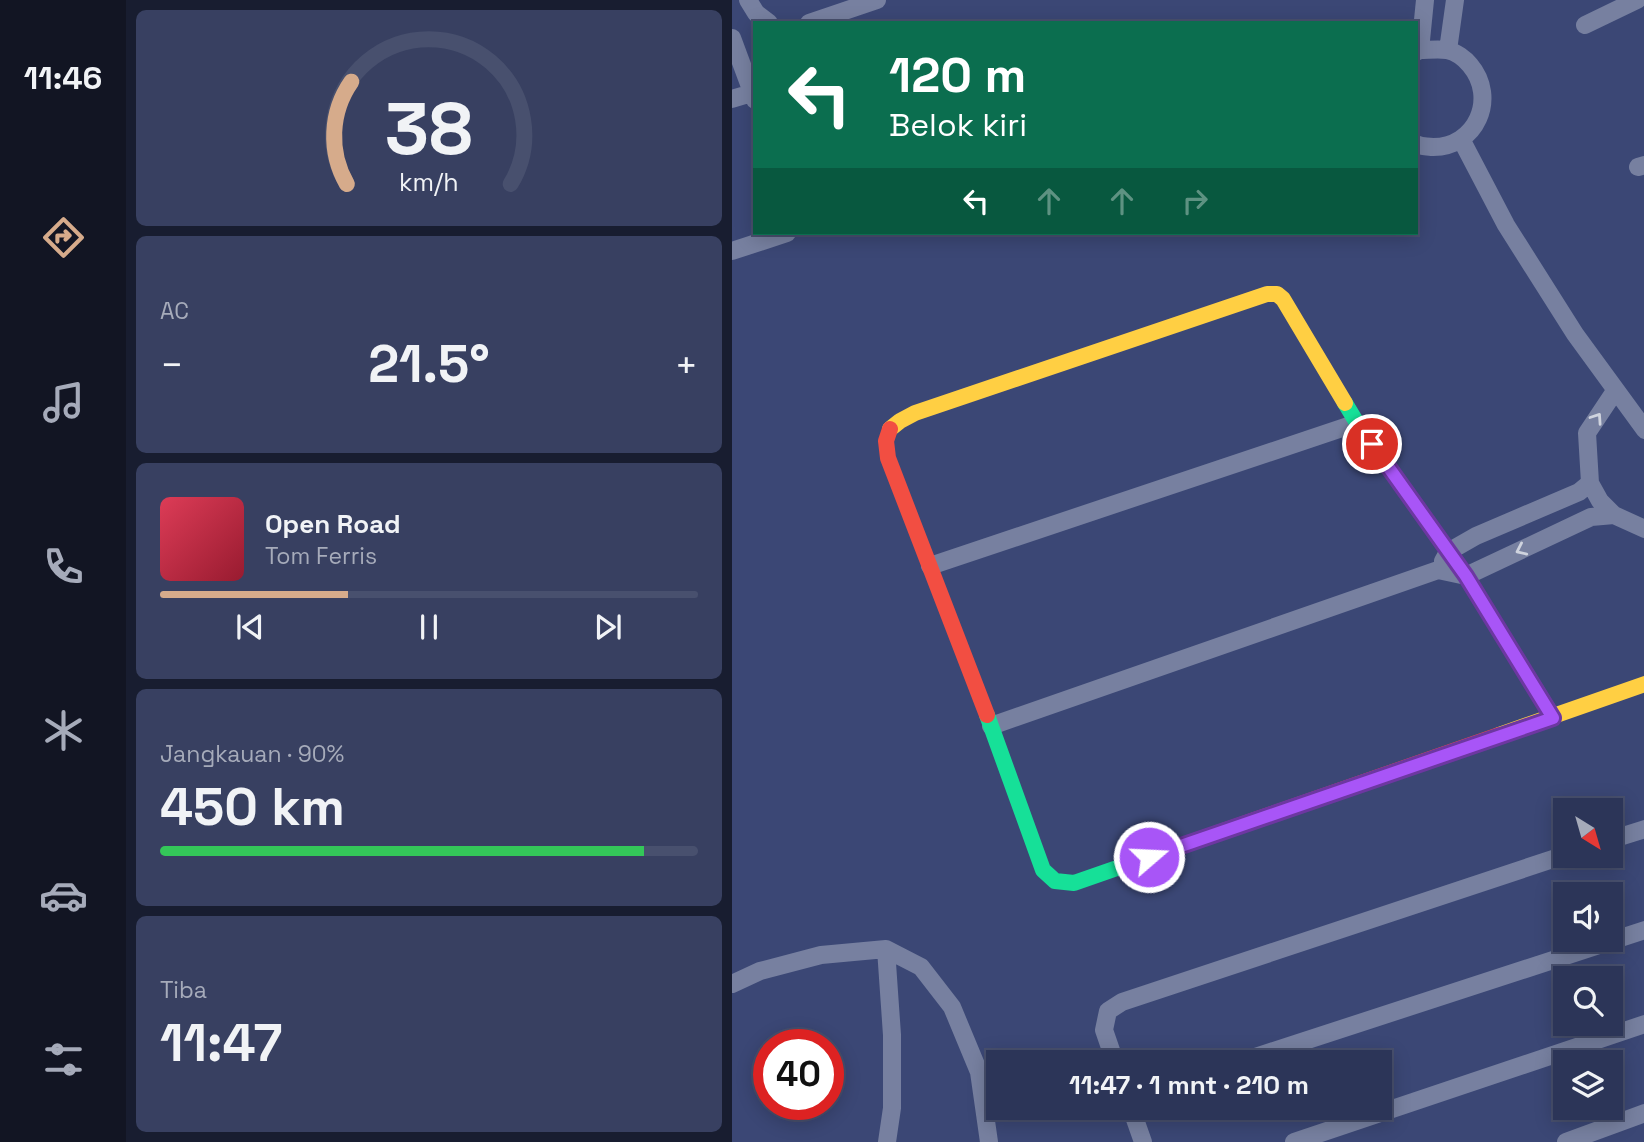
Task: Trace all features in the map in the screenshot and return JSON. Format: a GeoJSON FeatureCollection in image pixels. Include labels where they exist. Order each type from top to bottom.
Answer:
{"type":"FeatureCollection","features":[{"type":"Feature","properties":{"kind":"street"},"geometry":{"type":"LineString","coordinates":[[748,0],[756,13],[766,21]]}},
{"type":"Feature","properties":{"kind":"street"},"geometry":{"type":"LineString","coordinates":[[815,21],[877,0]]}},
{"type":"Feature","properties":{"kind":"street"},"geometry":{"type":"LineString","coordinates":[[1418,145],[1442,147],[1461,139],[1475,126],[1482,109],[1483,90],[1477,73],[1465,59],[1448,50],[1418,51],[1425,0]]}},
{"type":"Feature","properties":{"kind":"street"},"geometry":{"type":"LineString","coordinates":[[1448,50],[1455,0]]}},
{"type":"Feature","properties":{"kind":"street"},"geometry":{"type":"LineString","coordinates":[[1585,25],[1637,0]]}},
{"type":"Feature","properties":{"kind":"street"},"geometry":{"type":"LineString","coordinates":[[732,38],[753,96],[732,99]]}},
{"type":"Feature","properties":{"kind":"street"},"geometry":{"type":"LineString","coordinates":[[1461,139],[1506,225],[1575,334],[1644,430]]}},
{"type":"Feature","properties":{"kind":"street"},"geometry":{"type":"LineString","coordinates":[[732,251],[781,235]]}},
{"type":"Feature","properties":{"kind":"street"},"geometry":{"type":"LineString","coordinates":[[1553,718],[1466,576],[1357,423],[1283,299],[1277,294],[1267,294],[915,413],[890,428],[885,443],[888,457],[1044,870],[1055,881],[1074,883],[1553,718],[1644,684]]}},
{"type":"Feature","properties":{"kind":"street"},"geometry":{"type":"LineString","coordinates":[[1615,391],[1587,433],[1590,483],[1600,501],[1614,515],[1644,529]]}},
{"type":"Feature","properties":{"kind":"street"},"geometry":{"type":"LineString","coordinates":[[930,566],[1357,423]]}},
{"type":"Feature","properties":{"kind":"street"},"geometry":{"type":"LineString","coordinates":[[1438,570],[1448,552],[1476,536],[1579,492],[1590,483]]}},
{"type":"Feature","properties":{"kind":"street"},"geometry":{"type":"LineString","coordinates":[[991,726],[1438,570],[1466,576],[1591,517],[1614,515]]}},
{"type":"Feature","properties":{"kind":"street"},"geometry":{"type":"LineString","coordinates":[[1623,836],[1644,829]]}},
{"type":"Feature","properties":{"kind":"street"},"geometry":{"type":"LineString","coordinates":[[1111,1050],[1104,1030],[1108,1011],[1122,1002],[1553,859]]}},
{"type":"Feature","properties":{"kind":"street"},"geometry":{"type":"LineString","coordinates":[[1277,1050],[1644,930]]}},
{"type":"Feature","properties":{"kind":"street"},"geometry":{"type":"LineString","coordinates":[[732,984],[760,971],[821,955],[886,949],[921,968],[952,1007],[979,1072],[989,1142]]}},
{"type":"Feature","properties":{"kind":"street"},"geometry":{"type":"LineString","coordinates":[[886,949],[892,1035],[892,1108],[887,1142]]}},
{"type":"Feature","properties":{"kind":"street"},"geometry":{"type":"LineString","coordinates":[[1294,1142],[1644,1024]]}},
{"type":"Feature","properties":{"kind":"street"},"geometry":{"type":"LineString","coordinates":[[1566,1142],[1644,1113]]}},
{"type":"Feature","properties":{"kind":"street"},"geometry":{"type":"LineString","coordinates":[[1135,1120],[1143,1142]]}},
{"type":"Feature","properties":{"kind":"traffic: fast"},"geometry":{"type":"LineString","coordinates":[[1345,403],[1466,576],[1553,717]]}},
{"type":"Feature","properties":{"kind":"traffic: fast"},"geometry":{"type":"LineString","coordinates":[[987,715],[1043,870],[1055,881],[1074,883],[1183,845]]}},
{"type":"Feature","properties":{"kind":"traffic: slow"},"geometry":{"type":"LineString","coordinates":[[890,429],[915,413],[1267,294],[1277,294],[1283,299],[1345,403]]}},
{"type":"Feature","properties":{"kind":"traffic: slow"},"geometry":{"type":"LineString","coordinates":[[1499,735],[1645,684]]}},
{"type":"Feature","properties":{"kind":"traffic: jam"},"geometry":{"type":"LineString","coordinates":[[890,429],[886,441],[888,458],[987,715]]}},
{"type":"Feature","properties":{"kind":"traffic: jam"},"geometry":{"type":"LineString","coordinates":[[1183,845],[1499,735]]}},
{"type":"Feature","properties":{"kind":"route"},"geometry":{"type":"LineString","coordinates":[[1149,857],[1553,718],[1466,576],[1372,444]]}}]}
